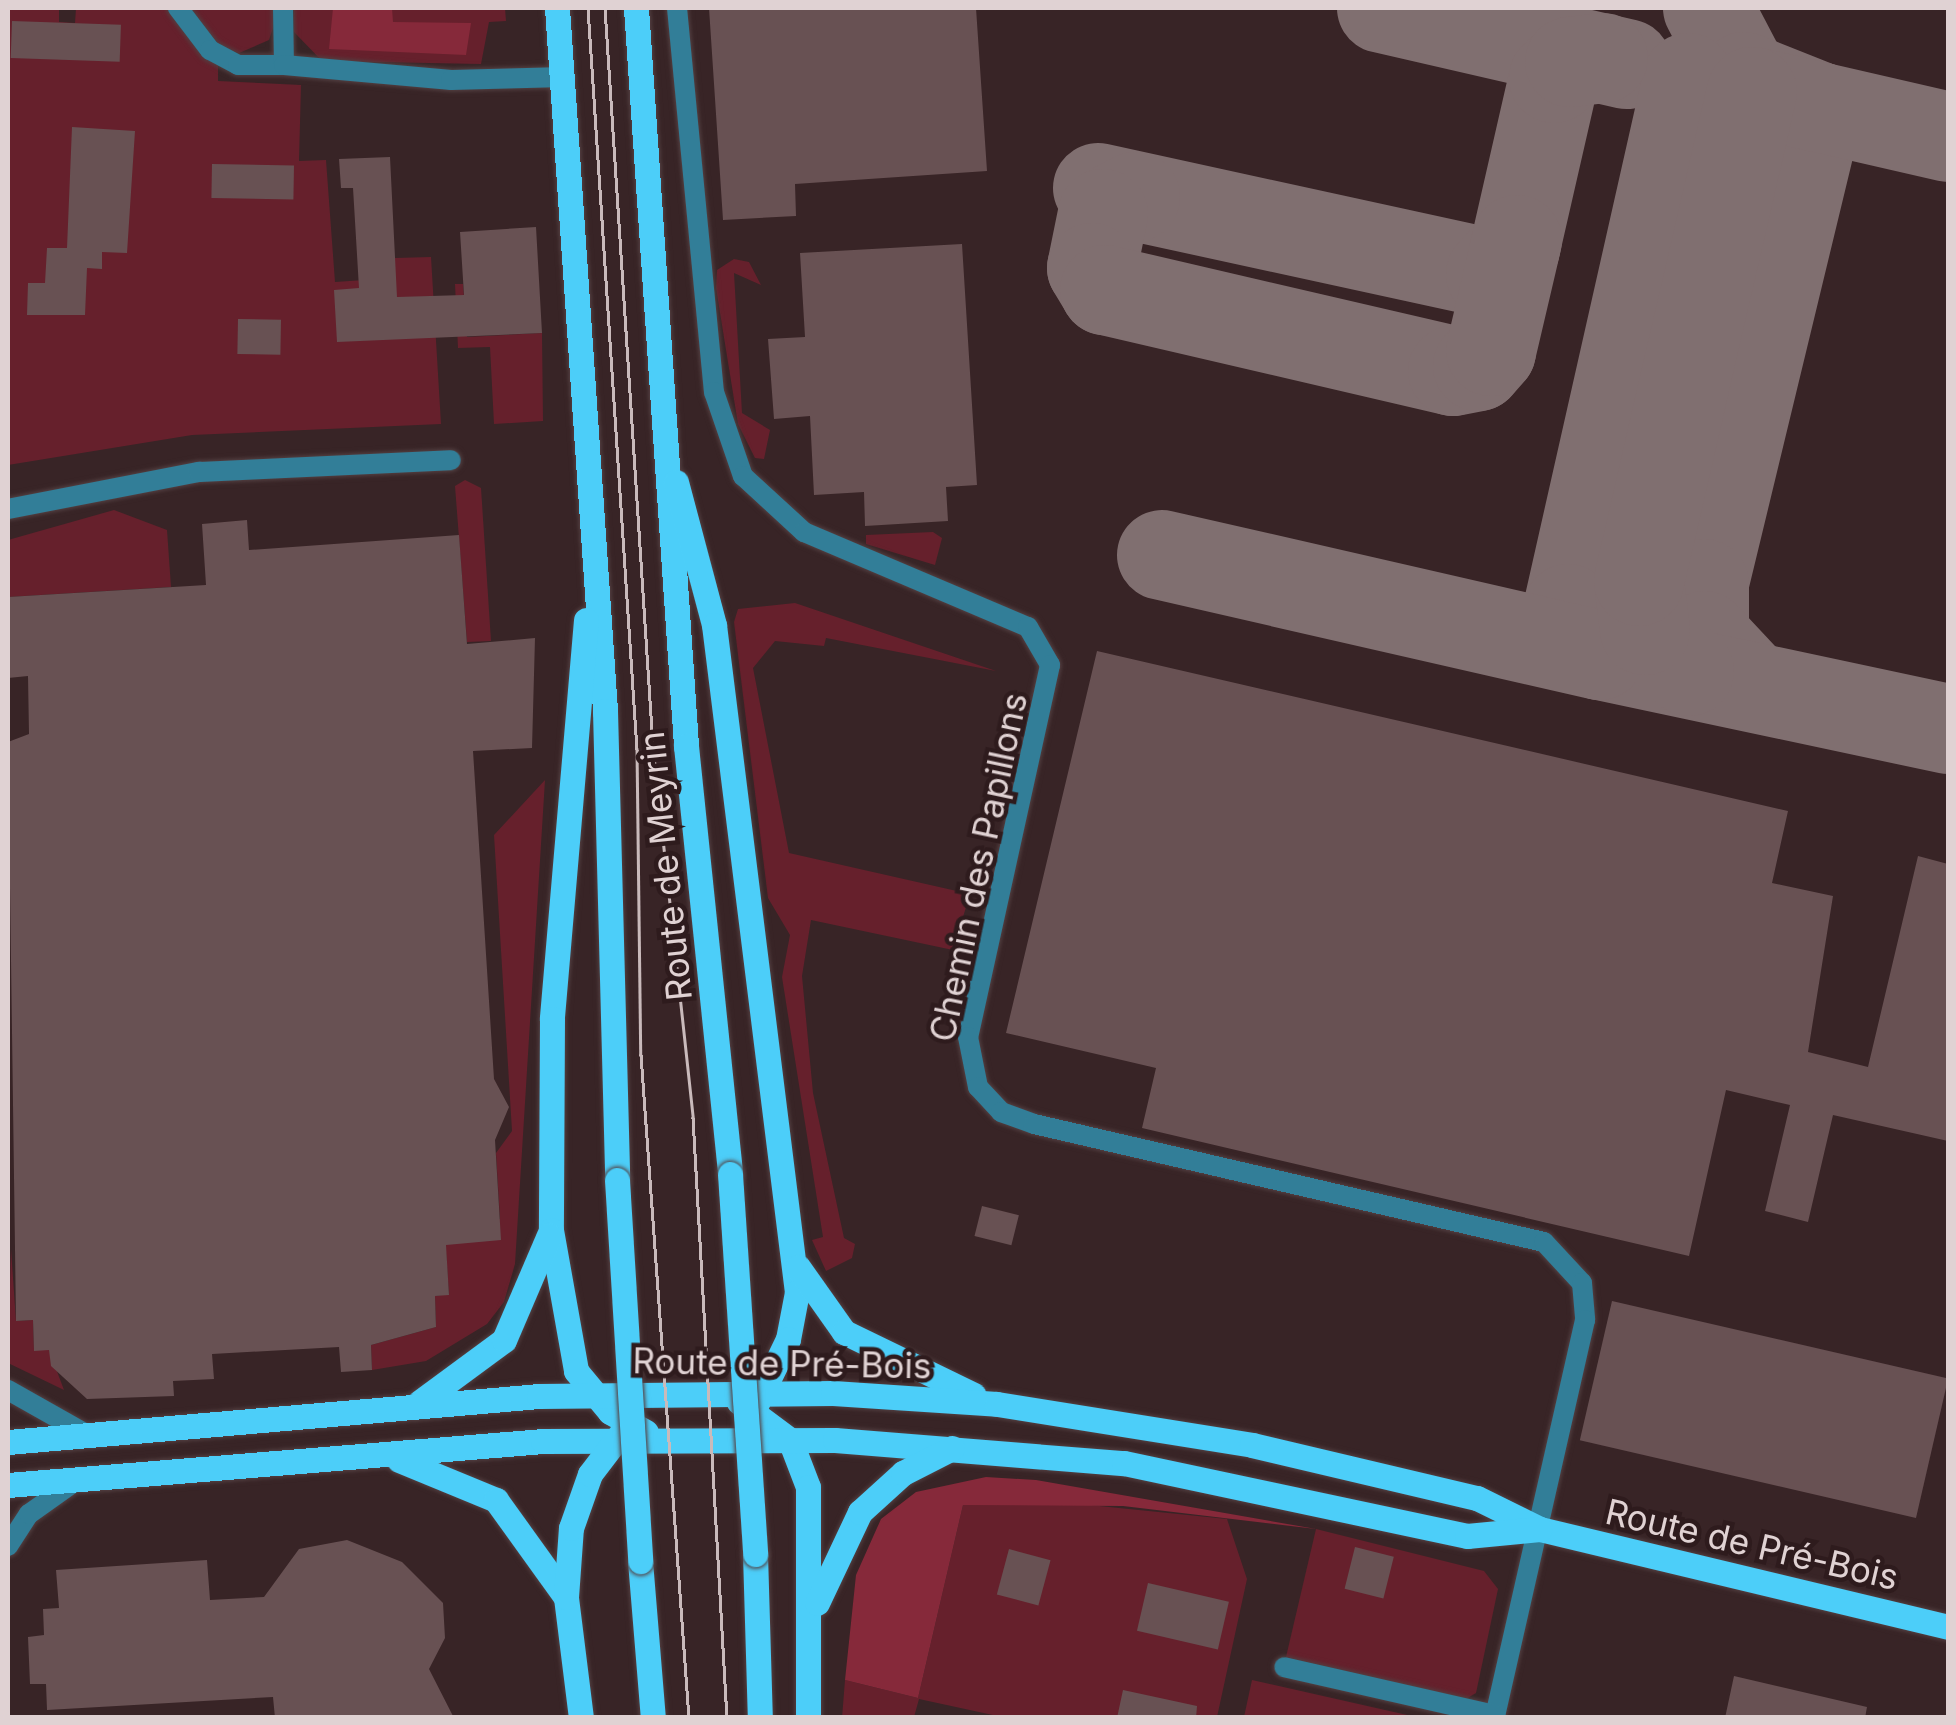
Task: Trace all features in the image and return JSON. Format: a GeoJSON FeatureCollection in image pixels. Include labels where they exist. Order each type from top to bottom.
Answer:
{"type":"FeatureCollection","features":[{"type":"Feature","properties":{"kind":"main road","name":"Route de Meyrin"},"geometry":{"type":"LineString","coordinates":[[557,8],[592,526],[616,1180],[653,1718]]}},
{"type":"Feature","properties":{"kind":"main road","name":"Route de Meyrin"},"geometry":{"type":"LineString","coordinates":[[636,8],[664,444],[730,1174],[755,1554],[760,1718]]}},
{"type":"Feature","properties":{"kind":"main road"},"geometry":{"type":"LineString","coordinates":[[664,444],[714,625],[794,1258],[793,1316],[759,1401],[682,1439]]}},
{"type":"Feature","properties":{"kind":"main road"},"geometry":{"type":"LineString","coordinates":[[592,526],[552,1019],[551,1230],[569,1349],[592,1396],[621,1433]]}},
{"type":"Feature","properties":{"kind":"main road"},"geometry":{"type":"LineString","coordinates":[[416,1404],[468,1374],[511,1331],[551,1230]]}},
{"type":"Feature","properties":{"kind":"main road"},"geometry":{"type":"LineString","coordinates":[[794,1258],[844,1332],[996,1404]]}},
{"type":"Feature","properties":{"kind":"main road"},"geometry":{"type":"LineString","coordinates":[[8,1486],[621,1433],[701,1394]]}},
{"type":"Feature","properties":{"kind":"main road","name":"Route de Pré-Bois"},"geometry":{"type":"LineString","coordinates":[[8,1442],[416,1404],[592,1396],[701,1394],[759,1401],[996,1404],[1270,1450],[1477,1498],[1540,1530],[1948,1627]]}},
{"type":"Feature","properties":{"kind":"main road"},"geometry":{"type":"LineString","coordinates":[[759,1401],[790,1440],[808,1487],[812,1617],[808,1718]]}},
{"type":"Feature","properties":{"kind":"main road"},"geometry":{"type":"LineString","coordinates":[[581,1718],[566,1597],[579,1499],[621,1433]]}},
{"type":"Feature","properties":{"kind":"main road","name":"Route de Pré-Bois"},"geometry":{"type":"LineString","coordinates":[[621,1433],[682,1439],[958,1445],[1184,1473],[1467,1536],[1540,1530]]}},
{"type":"Feature","properties":{"kind":"main road"},"geometry":{"type":"LineString","coordinates":[[812,1617],[860,1512],[903,1473],[958,1445]]}},
{"type":"Feature","properties":{"kind":"main road"},"geometry":{"type":"LineString","coordinates":[[374,1454],[496,1500],[566,1597]]}},
{"type":"Feature","properties":{"kind":"street"},"geometry":{"type":"LineString","coordinates":[[178,8],[210,50],[238,65],[284,65],[451,80],[564,76]]}},
{"type":"Feature","properties":{"kind":"street"},"geometry":{"type":"LineString","coordinates":[[283,8],[284,65]]}},
{"type":"Feature","properties":{"kind":"street","name":"Chemin des Papillons"},"geometry":{"type":"LineString","coordinates":[[677,8],[714,392],[743,476],[777,514],[820,540],[1028,628],[1050,665],[968,1037],[978,1088],[1001,1112],[1034,1124],[1556,1249],[1582,1282],[1587,1310],[1495,1715],[1284,1667]]}},
{"type":"Feature","properties":{"kind":"street"},"geometry":{"type":"LineString","coordinates":[[8,509],[199,472],[451,460]]}},
{"type":"Feature","properties":{"kind":"street"},"geometry":{"type":"LineString","coordinates":[[8,1390],[88,1435]]}},
{"type":"Feature","properties":{"kind":"street"},"geometry":{"type":"LineString","coordinates":[[8,1546],[29,1514],[76,1480]]}},
{"type":"Feature","properties":{"kind":"shaded area"},"geometry":{"type":"Polygon","coordinates":[[[8,8],[59,8],[59,22],[75,23],[76,8],[169,8],[218,63],[218,81],[301,85],[299,161],[326,160],[335,282],[394,278],[395,258],[431,257],[441,424],[192,435],[8,465],[8,8]]]}},
{"type":"Feature","properties":{"kind":"shaded area"},"geometry":{"type":"Polygon","coordinates":[[[189,8],[274,8],[274,25],[269,40],[239,53],[221,47],[189,8]]]}},
{"type":"Feature","properties":{"kind":"shaded area"},"geometry":{"type":"Polygon","coordinates":[[[294,8],[505,8],[506,21],[489,22],[481,64],[322,61],[294,32],[294,8]]]}},
{"type":"Feature","properties":{"kind":"shaded area"},"geometry":{"type":"Polygon","coordinates":[[[333,8],[392,8],[393,22],[471,23],[466,55],[329,49],[333,8]]]}},
{"type":"Feature","properties":{"kind":"shaded area"},"geometry":{"type":"Polygon","coordinates":[[[734,259],[749,262],[761,285],[734,273],[742,413],[770,430],[764,459],[755,458],[738,424],[716,288],[717,270],[734,259]]]}},
{"type":"Feature","properties":{"kind":"shaded area"},"geometry":{"type":"Polygon","coordinates":[[[455,284],[463,284],[467,337],[542,333],[543,421],[494,424],[490,347],[458,348],[455,284]]]}},
{"type":"Feature","properties":{"kind":"shaded area"},"geometry":{"type":"Polygon","coordinates":[[[465,480],[481,488],[491,641],[467,642],[455,486],[465,480]]]}},
{"type":"Feature","properties":{"kind":"shaded area"},"geometry":{"type":"Polygon","coordinates":[[[114,510],[167,530],[171,587],[8,597],[8,540],[114,510]]]}},
{"type":"Feature","properties":{"kind":"shaded area"},"geometry":{"type":"Polygon","coordinates":[[[933,532],[942,538],[935,565],[866,544],[866,535],[933,532]]]}},
{"type":"Feature","properties":{"kind":"shaded area"},"geometry":{"type":"Polygon","coordinates":[[[795,603],[996,671],[826,638],[824,646],[775,641],[753,668],[789,853],[970,894],[953,950],[811,920],[802,976],[813,1093],[844,1238],[855,1244],[852,1258],[826,1271],[812,1240],[823,1237],[782,977],[790,935],[768,898],[734,622],[738,609],[795,603]]]}},
{"type":"Feature","properties":{"kind":"shaded area"},"geometry":{"type":"Polygon","coordinates":[[[545,780],[515,1264],[504,1302],[487,1324],[426,1361],[372,1370],[371,1345],[436,1327],[435,1296],[449,1294],[444,1224],[500,1219],[496,1153],[512,1131],[494,835],[545,780]]]}},
{"type":"Feature","properties":{"kind":"shaded area"},"geometry":{"type":"Polygon","coordinates":[[[11,1249],[16,1321],[33,1320],[34,1350],[49,1350],[64,1390],[8,1363],[11,1249]]]}},
{"type":"Feature","properties":{"kind":"shaded area"},"geometry":{"type":"Polygon","coordinates":[[[986,1477],[1036,1480],[1316,1529],[1123,1506],[963,1505],[918,1698],[845,1680],[856,1575],[881,1519],[916,1492],[986,1477]]]}},
{"type":"Feature","properties":{"kind":"shaded area"},"geometry":{"type":"Polygon","coordinates":[[[1060,1502],[1227,1519],[1247,1579],[1217,1717],[1002,1717],[919,1699],[914,1717],[842,1718],[845,1680],[918,1698],[963,1505],[1060,1502]]]}},
{"type":"Feature","properties":{"kind":"shaded area"},"geometry":{"type":"Polygon","coordinates":[[[1316,1529],[1484,1571],[1498,1589],[1476,1693],[1466,1699],[1286,1657],[1316,1529]]]}},
{"type":"Feature","properties":{"kind":"shaded area"},"geometry":{"type":"Polygon","coordinates":[[[1252,1680],[1416,1717],[1244,1717],[1252,1680]]]}},
{"type":"Feature","properties":{"kind":"building"},"geometry":{"type":"Polygon","coordinates":[[[709,8],[976,8],[987,171],[795,184],[796,216],[723,220],[709,8]]]}},
{"type":"Feature","properties":{"kind":"building"},"geometry":{"type":"Polygon","coordinates":[[[12,21],[121,25],[120,62],[11,58],[12,21]]]}},
{"type":"Feature","properties":{"kind":"building"},"geometry":{"type":"Polygon","coordinates":[[[72,127],[135,131],[127,253],[102,252],[102,269],[87,268],[85,315],[27,315],[28,283],[45,283],[47,248],[67,248],[72,127]]]}},
{"type":"Feature","properties":{"kind":"building"},"geometry":{"type":"Polygon","coordinates":[[[390,157],[397,297],[464,295],[460,232],[536,227],[542,333],[337,342],[334,290],[359,288],[353,188],[341,188],[339,159],[390,157]]]}},
{"type":"Feature","properties":{"kind":"building"},"geometry":{"type":"Polygon","coordinates":[[[212,164],[294,165],[293,199],[211,198],[212,164]]]}},
{"type":"Feature","properties":{"kind":"building"},"geometry":{"type":"Polygon","coordinates":[[[962,244],[977,485],[946,487],[948,521],[865,526],[864,492],[814,495],[810,416],[774,419],[768,339],[805,337],[800,253],[962,244]]]}},
{"type":"Feature","properties":{"kind":"building"},"geometry":{"type":"Polygon","coordinates":[[[238,319],[281,320],[280,355],[237,354],[238,319]]]}},
{"type":"Feature","properties":{"kind":"building"},"geometry":{"type":"Polygon","coordinates":[[[247,520],[249,550],[459,535],[467,644],[535,638],[532,748],[473,751],[494,1079],[509,1107],[495,1140],[501,1240],[446,1245],[449,1295],[435,1296],[436,1327],[371,1345],[372,1370],[341,1372],[339,1347],[212,1354],[214,1379],[173,1381],[174,1396],[87,1399],[51,1366],[49,1350],[34,1351],[33,1320],[16,1321],[8,742],[29,734],[28,676],[8,678],[8,597],[206,585],[202,524],[247,520]]]}},
{"type":"Feature","properties":{"kind":"building"},"geometry":{"type":"Polygon","coordinates":[[[1097,651],[1788,811],[1772,883],[1833,896],[1808,1052],[1868,1067],[1918,856],[1948,864],[1948,1141],[1833,1115],[1808,1222],[1765,1211],[1790,1105],[1726,1090],[1689,1256],[1142,1128],[1156,1068],[1006,1033],[1097,651]]]}},
{"type":"Feature","properties":{"kind":"building"},"geometry":{"type":"Polygon","coordinates":[[[982,1206],[1019,1215],[1011,1245],[975,1236],[982,1206]]]}},
{"type":"Feature","properties":{"kind":"building"},"geometry":{"type":"Polygon","coordinates":[[[1612,1301],[1948,1379],[1916,1518],[1580,1440],[1612,1301]]]}},
{"type":"Feature","properties":{"kind":"building"},"geometry":{"type":"Polygon","coordinates":[[[347,1540],[402,1562],[443,1603],[445,1638],[429,1669],[454,1718],[275,1718],[273,1697],[47,1710],[46,1684],[30,1684],[28,1637],[44,1635],[43,1609],[59,1608],[56,1570],[207,1560],[210,1600],[264,1597],[299,1549],[347,1540]]]}},
{"type":"Feature","properties":{"kind":"building"},"geometry":{"type":"Polygon","coordinates":[[[1355,1547],[1394,1557],[1383,1598],[1345,1589],[1355,1547]]]}},
{"type":"Feature","properties":{"kind":"building"},"geometry":{"type":"Polygon","coordinates":[[[1009,1549],[1051,1560],[1038,1606],[997,1594],[1009,1549]]]}},
{"type":"Feature","properties":{"kind":"building"},"geometry":{"type":"Polygon","coordinates":[[[1148,1583],[1229,1602],[1218,1649],[1137,1631],[1148,1583]]]}},
{"type":"Feature","properties":{"kind":"building"},"geometry":{"type":"Polygon","coordinates":[[[1734,1676],[1867,1707],[1865,1718],[1725,1718],[1734,1676]]]}},
{"type":"Feature","properties":{"kind":"building"},"geometry":{"type":"Polygon","coordinates":[[[1123,1690],[1197,1706],[1196,1718],[1117,1718],[1123,1690]]]}},
{"type":"Feature","properties":{"kind":"taxiway"},"geometry":{"type":"LineString","coordinates":[[1382,8],[1627,64]]}},
{"type":"Feature","properties":{"kind":"taxiway"},"geometry":{"type":"LineString","coordinates":[[1708,8],[1744,77],[1819,107],[1704,584],[1704,636],[1747,682]]}},
{"type":"Feature","properties":{"kind":"taxiway"},"geometry":{"type":"LineString","coordinates":[[1098,188],[1491,274],[1515,248],[1554,78],[1570,62],[1603,58]]}},
{"type":"Feature","properties":{"kind":"taxiway"},"geometry":{"type":"LineString","coordinates":[[1688,78],[1568,609],[1600,655],[1948,729]]}},
{"type":"Feature","properties":{"kind":"taxiway"},"geometry":{"type":"LineString","coordinates":[[1689,671],[1645,630],[1639,581],[1752,92]]}},
{"type":"Feature","properties":{"kind":"taxiway"},"geometry":{"type":"LineString","coordinates":[[1762,94],[1948,137]]}},
{"type":"Feature","properties":{"kind":"taxiway"},"geometry":{"type":"LineString","coordinates":[[1135,197],[1103,214],[1092,268],[1105,290],[1453,371],[1478,366],[1491,351],[1517,240]]}},
{"type":"Feature","properties":{"kind":"taxiway"},"geometry":{"type":"LineString","coordinates":[[1162,555],[1600,655]]}},
{"type":"Feature","properties":{"kind":"tram line"},"geometry":{"type":"LineString","coordinates":[[588,8],[637,749],[641,1055],[689,1718]]}},
{"type":"Feature","properties":{"kind":"tram line"},"geometry":{"type":"LineString","coordinates":[[605,8],[653,747],[693,1118],[727,1718]]}}]}
